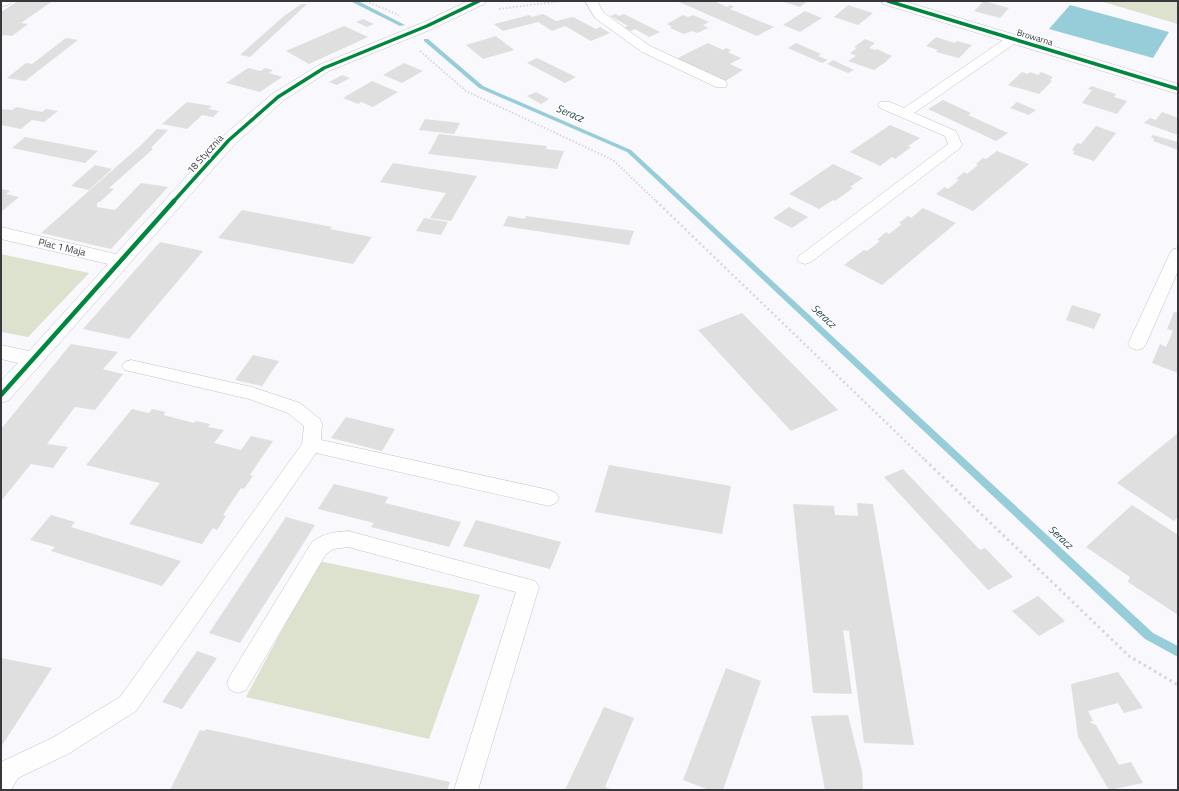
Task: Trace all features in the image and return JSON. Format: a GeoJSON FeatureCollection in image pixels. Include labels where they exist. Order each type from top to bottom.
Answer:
{"type":"FeatureCollection","features":[{"type":"Feature","properties":{"kind":"street"},"geometry":{"type":"LineString","coordinates":[[1,3],[5,1]]}},
{"type":"Feature","properties":{"kind":"street","name":"18 Stycznia"},"geometry":{"type":"LineString","coordinates":[[1,395],[229,140],[278,98],[324,68],[427,26],[479,1]]}},
{"type":"Feature","properties":{"kind":"street","name":"Browarna"},"geometry":{"type":"LineString","coordinates":[[888,1],[1178,89]]}},
{"type":"Feature","properties":{"kind":"street","name":"Plac 1 Maja"},"geometry":{"type":"LineString","coordinates":[[1,233],[122,261]]}},
{"type":"Feature","properties":{"kind":"street"},"geometry":{"type":"LineString","coordinates":[[1,352],[34,359]]}},
{"type":"Feature","properties":{"kind":"lane"},"geometry":{"type":"LineString","coordinates":[[591,1],[599,15],[646,49],[721,84]]}},
{"type":"Feature","properties":{"kind":"lane"},"geometry":{"type":"LineString","coordinates":[[904,114],[1013,39]]}},
{"type":"Feature","properties":{"kind":"lane"},"geometry":{"type":"LineString","coordinates":[[805,259],[955,145],[951,134],[884,105]]}},
{"type":"Feature","properties":{"kind":"lane"},"geometry":{"type":"LineString","coordinates":[[1137,344],[1178,253]]}},
{"type":"Feature","properties":{"kind":"lane"},"geometry":{"type":"LineString","coordinates":[[1,784],[9,770],[60,746],[128,704],[311,445],[313,424],[294,408],[252,393],[131,366]]}},
{"type":"Feature","properties":{"kind":"lane"},"geometry":{"type":"LineString","coordinates":[[311,445],[549,498]]}},
{"type":"Feature","properties":{"kind":"lane"},"geometry":{"type":"LineString","coordinates":[[238,683],[319,548],[328,541],[348,539],[528,587],[466,790]]}},
{"type":"Feature","properties":{"kind":"path"},"geometry":{"type":"LineString","coordinates":[[366,1],[427,26]]}},
{"type":"Feature","properties":{"kind":"path"},"geometry":{"type":"LineString","coordinates":[[495,10],[562,1]]}},
{"type":"Feature","properties":{"kind":"path"},"geometry":{"type":"LineString","coordinates":[[402,35],[466,91],[613,160],[1129,656],[1178,685]]}},
{"type":"Feature","properties":{"kind":"green space"},"geometry":{"type":"Polygon","coordinates":[[[1100,1],[1178,1],[1178,24],[1100,1]]]}},
{"type":"Feature","properties":{"kind":"green space"},"geometry":{"type":"Polygon","coordinates":[[[1,254],[89,273],[28,337],[1,332],[1,254]]]}},
{"type":"Feature","properties":{"kind":"green space"},"geometry":{"type":"Polygon","coordinates":[[[319,561],[480,595],[429,739],[246,697],[319,561]]]}},
{"type":"Feature","properties":{"kind":"water"},"geometry":{"type":"Polygon","coordinates":[[[1070,5],[1169,32],[1153,58],[1049,29],[1070,5]]]}},
{"type":"Feature","properties":{"kind":"building"},"geometry":{"type":"Polygon","coordinates":[[[18,1],[51,2],[21,23],[28,24],[12,36],[4,35],[1,37],[1,12],[18,1]]]}},
{"type":"Feature","properties":{"kind":"building"},"geometry":{"type":"Polygon","coordinates":[[[714,1],[727,7],[730,5],[734,7],[730,9],[774,27],[757,36],[679,2],[714,1]]]}},
{"type":"Feature","properties":{"kind":"building"},"geometry":{"type":"Polygon","coordinates":[[[781,1],[807,1],[800,7],[781,1]]]}},
{"type":"Feature","properties":{"kind":"building"},"geometry":{"type":"Polygon","coordinates":[[[984,1],[1009,8],[1000,18],[974,11],[984,1]]]}},
{"type":"Feature","properties":{"kind":"building"},"geometry":{"type":"Polygon","coordinates":[[[301,4],[307,4],[250,57],[240,55],[284,16],[301,4]]]}},
{"type":"Feature","properties":{"kind":"building"},"geometry":{"type":"Polygon","coordinates":[[[848,5],[873,13],[858,25],[834,17],[848,5]]]}},
{"type":"Feature","properties":{"kind":"building"},"geometry":{"type":"Polygon","coordinates":[[[805,11],[822,18],[800,32],[783,25],[805,11]]]}},
{"type":"Feature","properties":{"kind":"building"},"geometry":{"type":"Polygon","coordinates":[[[543,14],[556,21],[573,17],[596,29],[600,27],[610,33],[591,41],[565,26],[552,31],[538,22],[503,31],[494,24],[529,15],[532,17],[543,14]]]}},
{"type":"Feature","properties":{"kind":"building"},"geometry":{"type":"Polygon","coordinates":[[[616,14],[619,16],[624,14],[660,32],[649,37],[635,29],[631,31],[624,28],[628,26],[610,16],[616,14]]]}},
{"type":"Feature","properties":{"kind":"building"},"geometry":{"type":"Polygon","coordinates":[[[683,15],[688,17],[693,15],[709,22],[703,25],[708,28],[697,33],[692,31],[684,34],[670,28],[672,27],[667,24],[683,15]]]}},
{"type":"Feature","properties":{"kind":"building"},"geometry":{"type":"Polygon","coordinates":[[[363,19],[374,24],[367,27],[356,22],[363,19]]]}},
{"type":"Feature","properties":{"kind":"building"},"geometry":{"type":"Polygon","coordinates":[[[344,26],[368,37],[309,64],[286,51],[344,26]]]}},
{"type":"Feature","properties":{"kind":"building"},"geometry":{"type":"Polygon","coordinates":[[[496,36],[514,50],[483,59],[466,45],[496,36]]]}},
{"type":"Feature","properties":{"kind":"building"},"geometry":{"type":"Polygon","coordinates":[[[936,37],[955,43],[957,41],[972,45],[959,58],[936,52],[938,50],[926,46],[936,37]]]}},
{"type":"Feature","properties":{"kind":"building"},"geometry":{"type":"Polygon","coordinates":[[[66,38],[78,40],[25,81],[7,78],[26,63],[32,64],[66,38]]]}},
{"type":"Feature","properties":{"kind":"building"},"geometry":{"type":"Polygon","coordinates":[[[865,39],[875,43],[869,48],[875,50],[877,49],[892,56],[874,70],[848,61],[856,56],[850,53],[857,48],[854,47],[865,39]]]}},
{"type":"Feature","properties":{"kind":"building"},"geometry":{"type":"Polygon","coordinates":[[[708,43],[723,50],[726,48],[731,50],[728,52],[741,58],[730,64],[743,70],[724,82],[676,59],[708,43]]]}},
{"type":"Feature","properties":{"kind":"building"},"geometry":{"type":"Polygon","coordinates":[[[796,43],[821,54],[818,56],[828,60],[822,63],[788,48],[796,43]]]}},
{"type":"Feature","properties":{"kind":"building"},"geometry":{"type":"Polygon","coordinates":[[[537,58],[576,77],[565,83],[527,63],[537,58]]]}},
{"type":"Feature","properties":{"kind":"building"},"geometry":{"type":"Polygon","coordinates":[[[833,60],[854,70],[848,73],[827,64],[833,60]]]}},
{"type":"Feature","properties":{"kind":"building"},"geometry":{"type":"Polygon","coordinates":[[[404,63],[423,71],[402,83],[383,75],[404,63]]]}},
{"type":"Feature","properties":{"kind":"building"},"geometry":{"type":"Polygon","coordinates":[[[248,68],[261,71],[265,68],[273,70],[269,73],[282,77],[260,92],[226,83],[248,68]]]}},
{"type":"Feature","properties":{"kind":"building"},"geometry":{"type":"Polygon","coordinates":[[[1022,72],[1028,74],[1030,72],[1038,75],[1041,72],[1053,77],[1050,80],[1052,81],[1039,94],[1008,85],[1022,72]]]}},
{"type":"Feature","properties":{"kind":"building"},"geometry":{"type":"Polygon","coordinates":[[[342,75],[350,78],[337,85],[329,82],[342,75]]]}},
{"type":"Feature","properties":{"kind":"building"},"geometry":{"type":"Polygon","coordinates":[[[372,81],[398,92],[373,107],[361,102],[358,104],[343,98],[372,81]]]}},
{"type":"Feature","properties":{"kind":"building"},"geometry":{"type":"Polygon","coordinates":[[[1091,86],[1116,94],[1114,97],[1127,101],[1117,114],[1082,103],[1092,90],[1088,89],[1091,86]]]}},
{"type":"Feature","properties":{"kind":"building"},"geometry":{"type":"Polygon","coordinates":[[[536,92],[549,99],[541,104],[527,96],[536,92]]]}},
{"type":"Feature","properties":{"kind":"building"},"geometry":{"type":"Polygon","coordinates":[[[943,100],[971,113],[968,115],[1008,133],[996,141],[928,109],[943,100]]]}},
{"type":"Feature","properties":{"kind":"building"},"geometry":{"type":"Polygon","coordinates":[[[187,102],[212,106],[208,109],[219,111],[213,117],[202,115],[187,129],[162,124],[187,102]]]}},
{"type":"Feature","properties":{"kind":"building"},"geometry":{"type":"Polygon","coordinates":[[[1017,102],[1036,110],[1029,115],[1010,108],[1017,102]]]}},
{"type":"Feature","properties":{"kind":"building"},"geometry":{"type":"Polygon","coordinates":[[[16,107],[42,112],[46,109],[58,111],[44,122],[32,120],[21,129],[1,125],[1,110],[12,110],[16,107]]]}},
{"type":"Feature","properties":{"kind":"building"},"geometry":{"type":"Polygon","coordinates":[[[1162,112],[1178,118],[1178,135],[1144,123],[1150,118],[1156,120],[1162,112]]]}},
{"type":"Feature","properties":{"kind":"building"},"geometry":{"type":"Polygon","coordinates":[[[425,119],[460,123],[454,134],[419,130],[425,119]]]}},
{"type":"Feature","properties":{"kind":"building"},"geometry":{"type":"Polygon","coordinates":[[[890,125],[920,138],[908,146],[911,147],[895,159],[892,157],[880,166],[850,152],[890,125]]]}},
{"type":"Feature","properties":{"kind":"building"},"geometry":{"type":"Polygon","coordinates":[[[1096,126],[1116,133],[1094,161],[1073,154],[1075,151],[1072,150],[1077,143],[1081,144],[1096,126]]]}},
{"type":"Feature","properties":{"kind":"building"},"geometry":{"type":"Polygon","coordinates":[[[157,129],[168,130],[151,148],[153,149],[109,188],[114,189],[97,203],[97,207],[115,210],[141,183],[168,187],[111,249],[41,233],[140,146],[157,129]]]}},
{"type":"Feature","properties":{"kind":"building"},"geometry":{"type":"Polygon","coordinates":[[[439,134],[547,146],[546,149],[564,151],[557,169],[428,154],[439,134]]]}},
{"type":"Feature","properties":{"kind":"building"},"geometry":{"type":"Polygon","coordinates":[[[1153,135],[1178,142],[1178,150],[1153,141],[1154,139],[1151,137],[1153,135]]]}},
{"type":"Feature","properties":{"kind":"building"},"geometry":{"type":"Polygon","coordinates":[[[25,137],[98,151],[85,163],[12,148],[25,137]]]}},
{"type":"Feature","properties":{"kind":"building"},"geometry":{"type":"Polygon","coordinates":[[[997,151],[1029,164],[973,211],[936,194],[945,187],[948,189],[959,180],[956,179],[964,172],[967,174],[978,165],[976,164],[983,158],[986,159],[997,151]]]}},
{"type":"Feature","properties":{"kind":"building"},"geometry":{"type":"Polygon","coordinates":[[[393,163],[477,176],[451,221],[430,218],[446,193],[380,182],[393,163]]]}},
{"type":"Feature","properties":{"kind":"building"},"geometry":{"type":"Polygon","coordinates":[[[833,164],[863,178],[850,187],[853,188],[835,201],[833,200],[819,209],[789,194],[833,164]]]}},
{"type":"Feature","properties":{"kind":"building"},"geometry":{"type":"Polygon","coordinates":[[[95,165],[112,169],[89,190],[71,186],[95,165]]]}},
{"type":"Feature","properties":{"kind":"building"},"geometry":{"type":"Polygon","coordinates":[[[2,189],[10,191],[6,194],[19,197],[1,212],[2,189]]]}},
{"type":"Feature","properties":{"kind":"building"},"geometry":{"type":"Polygon","coordinates":[[[789,207],[808,217],[792,228],[773,218],[789,207]]]}},
{"type":"Feature","properties":{"kind":"building"},"geometry":{"type":"Polygon","coordinates":[[[923,208],[956,223],[882,285],[844,265],[864,250],[867,251],[880,241],[877,240],[886,232],[889,234],[902,224],[899,223],[908,216],[911,218],[923,208]]]}},
{"type":"Feature","properties":{"kind":"building"},"geometry":{"type":"Polygon","coordinates":[[[242,210],[332,227],[330,229],[372,237],[353,264],[218,238],[242,210]]]}},
{"type":"Feature","properties":{"kind":"building"},"geometry":{"type":"Polygon","coordinates":[[[508,216],[525,219],[526,216],[634,231],[629,245],[503,226],[508,216]]]}},
{"type":"Feature","properties":{"kind":"building"},"geometry":{"type":"Polygon","coordinates":[[[424,218],[448,222],[441,235],[416,231],[424,218]]]}},
{"type":"Feature","properties":{"kind":"building"},"geometry":{"type":"Polygon","coordinates":[[[160,242],[203,251],[129,339],[83,329],[160,242]]]}},
{"type":"Feature","properties":{"kind":"building"},"geometry":{"type":"Polygon","coordinates":[[[1072,305],[1101,314],[1094,329],[1066,320],[1072,305]]]}},
{"type":"Feature","properties":{"kind":"building"},"geometry":{"type":"Polygon","coordinates":[[[1174,312],[1178,313],[1178,373],[1152,363],[1160,344],[1166,347],[1173,331],[1167,329],[1174,312]]]}},
{"type":"Feature","properties":{"kind":"building"},"geometry":{"type":"Polygon","coordinates":[[[742,313],[838,410],[791,431],[698,330],[742,313]]]}},
{"type":"Feature","properties":{"kind":"building"},"geometry":{"type":"Polygon","coordinates":[[[71,344],[118,352],[103,369],[123,374],[95,410],[75,407],[47,444],[68,447],[53,468],[31,464],[1,501],[1,429],[71,344]]]}},
{"type":"Feature","properties":{"kind":"building"},"geometry":{"type":"Polygon","coordinates":[[[253,355],[279,361],[262,386],[235,380],[253,355]]]}},
{"type":"Feature","properties":{"kind":"building"},"geometry":{"type":"Polygon","coordinates":[[[132,409],[149,413],[152,409],[166,412],[163,415],[194,423],[196,421],[210,424],[208,427],[224,430],[214,443],[241,450],[251,436],[273,441],[250,475],[253,476],[244,489],[241,488],[223,515],[226,516],[217,530],[213,528],[202,544],[129,524],[160,483],[86,465],[132,409]]]}},
{"type":"Feature","properties":{"kind":"building"},"geometry":{"type":"Polygon","coordinates":[[[346,417],[395,429],[382,451],[331,438],[346,417]]]}},
{"type":"Feature","properties":{"kind":"building"},"geometry":{"type":"Polygon","coordinates":[[[1178,433],[1178,517],[1174,521],[1117,483],[1178,433]]]}},
{"type":"Feature","properties":{"kind":"building"},"geometry":{"type":"Polygon","coordinates":[[[609,465],[731,486],[722,534],[595,512],[609,465]]]}},
{"type":"Feature","properties":{"kind":"building"},"geometry":{"type":"Polygon","coordinates":[[[903,469],[980,550],[985,548],[1013,577],[988,590],[884,477],[903,469]]]}},
{"type":"Feature","properties":{"kind":"building"},"geometry":{"type":"Polygon","coordinates":[[[334,484],[388,497],[385,503],[461,522],[449,547],[371,527],[374,523],[318,509],[334,484]]]}},
{"type":"Feature","properties":{"kind":"building"},"geometry":{"type":"Polygon","coordinates":[[[857,503],[873,504],[914,745],[864,743],[849,631],[843,630],[852,694],[813,693],[793,504],[834,506],[835,515],[858,516],[857,503]]]}},
{"type":"Feature","properties":{"kind":"building"},"geometry":{"type":"Polygon","coordinates":[[[1132,505],[1178,535],[1178,615],[1128,582],[1130,577],[1086,547],[1132,505]]]}},
{"type":"Feature","properties":{"kind":"building"},"geometry":{"type":"Polygon","coordinates":[[[51,515],[75,522],[71,527],[181,561],[162,586],[51,551],[55,547],[30,540],[51,515]]]}},
{"type":"Feature","properties":{"kind":"building"},"geometry":{"type":"Polygon","coordinates":[[[286,517],[315,525],[240,643],[209,633],[286,517]]]}},
{"type":"Feature","properties":{"kind":"building"},"geometry":{"type":"Polygon","coordinates":[[[476,520],[561,542],[550,569],[463,546],[476,520]]]}},
{"type":"Feature","properties":{"kind":"building"},"geometry":{"type":"Polygon","coordinates":[[[1038,596],[1065,621],[1039,636],[1012,611],[1038,596]]]}},
{"type":"Feature","properties":{"kind":"building"},"geometry":{"type":"Polygon","coordinates":[[[197,651],[217,658],[182,709],[162,702],[197,651]]]}},
{"type":"Feature","properties":{"kind":"building"},"geometry":{"type":"Polygon","coordinates":[[[1,658],[52,668],[1,747],[1,658]]]}},
{"type":"Feature","properties":{"kind":"building"},"geometry":{"type":"Polygon","coordinates":[[[726,668],[761,681],[723,790],[709,790],[683,780],[726,668]]]}},
{"type":"Feature","properties":{"kind":"building"},"geometry":{"type":"Polygon","coordinates":[[[1118,672],[1143,708],[1124,713],[1118,703],[1088,711],[1093,721],[1089,722],[1096,725],[1119,765],[1131,762],[1143,783],[1109,790],[1078,737],[1071,684],[1118,672]]]}},
{"type":"Feature","properties":{"kind":"building"},"geometry":{"type":"Polygon","coordinates":[[[604,707],[634,718],[605,787],[613,790],[565,790],[604,707]]]}},
{"type":"Feature","properties":{"kind":"building"},"geometry":{"type":"Polygon","coordinates":[[[848,715],[862,771],[863,790],[825,790],[811,716],[848,715]]]}},
{"type":"Feature","properties":{"kind":"building"},"geometry":{"type":"Polygon","coordinates":[[[206,729],[450,782],[447,790],[170,790],[200,730],[205,731],[206,729]]]}},
{"type":"Feature","properties":{"kind":"waterway","name":"Seracz"},"geometry":{"type":"LineString","coordinates":[[353,1],[402,25]]}},
{"type":"Feature","properties":{"kind":"waterway","name":"Seracz"},"geometry":{"type":"LineString","coordinates":[[426,40],[481,87],[629,151],[1149,636],[1178,652]]}},
{"type":"Feature","properties":{"kind":"cycle path"},"geometry":{"type":"LineString","coordinates":[[1,395],[229,140],[278,97],[324,68],[427,26],[479,1]]}},
{"type":"Feature","properties":{"kind":"cycle path"},"geometry":{"type":"LineString","coordinates":[[888,1],[1178,89]]}}]}
